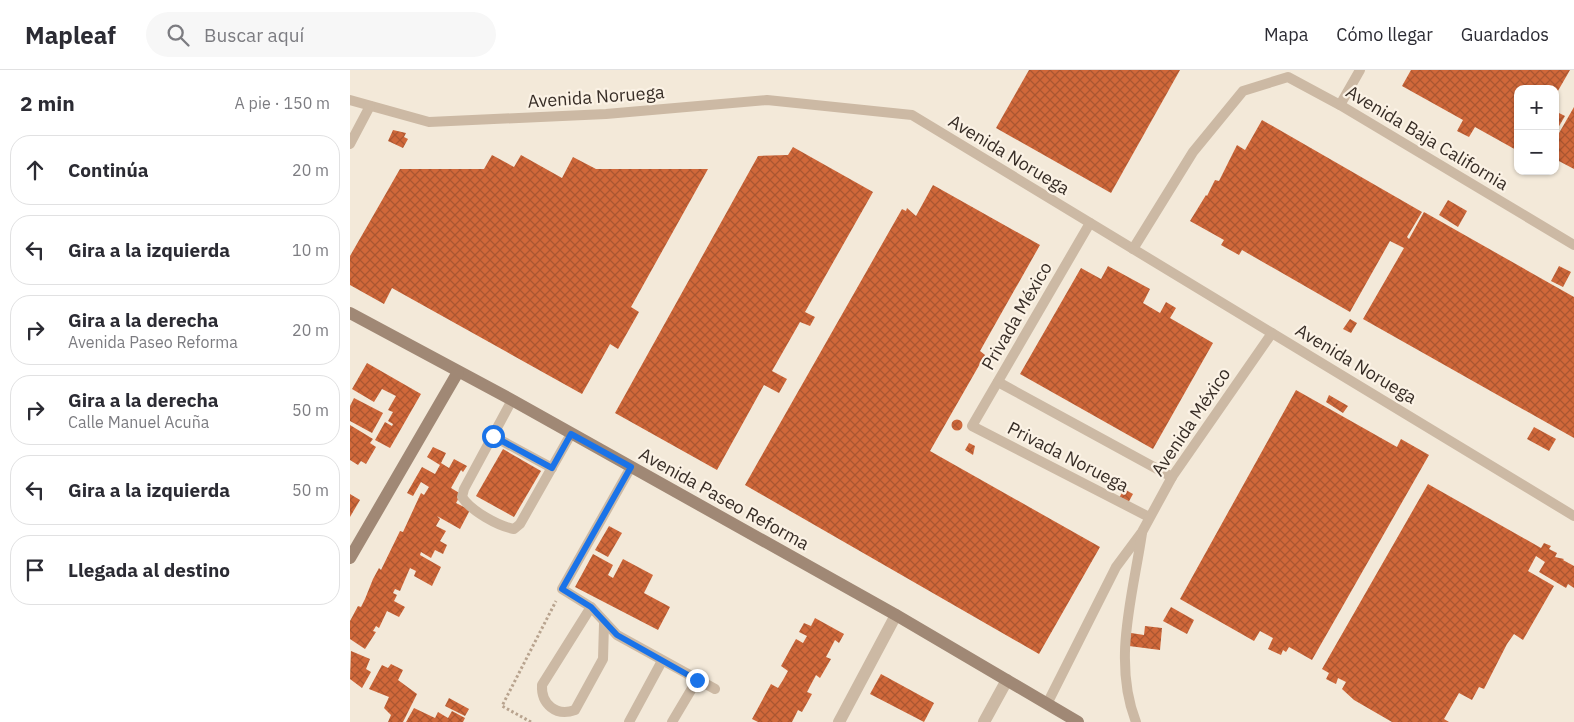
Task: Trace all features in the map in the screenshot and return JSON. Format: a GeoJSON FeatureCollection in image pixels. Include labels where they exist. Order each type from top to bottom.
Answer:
{"type":"FeatureCollection","features":[{"type":"Feature","properties":{"kind":"main road","name":"Avenida Paseo Reforma"},"geometry":{"type":"LineString","coordinates":[[350,313],[512,400],[896,616],[1078,722]]}},
{"type":"Feature","properties":{"kind":"main road"},"geometry":{"type":"LineString","coordinates":[[350,558],[458,372]]}},
{"type":"Feature","properties":{"kind":"street"},"geometry":{"type":"LineString","coordinates":[[839,722],[896,616]]}},
{"type":"Feature","properties":{"kind":"street"},"geometry":{"type":"LineString","coordinates":[[984,722],[1007,680]]}},
{"type":"Feature","properties":{"kind":"lane"},"geometry":{"type":"LineString","coordinates":[[1340,105],[1360,70]]}},
{"type":"Feature","properties":{"kind":"lane","name":"Avenida Baja California"},"geometry":{"type":"LineString","coordinates":[[1133,249],[1193,152],[1243,92],[1288,77],[1340,105],[1574,245]]}},
{"type":"Feature","properties":{"kind":"lane","name":"Avenida Noruega"},"geometry":{"type":"LineString","coordinates":[[350,100],[429,122],[606,114],[767,100],[912,115],[1574,516]]}},
{"type":"Feature","properties":{"kind":"lane"},"geometry":{"type":"LineString","coordinates":[[350,144],[370,106]]}},
{"type":"Feature","properties":{"kind":"lane","name":"Privada México"},"geometry":{"type":"LineString","coordinates":[[972,426],[1090,223]]}},
{"type":"Feature","properties":{"kind":"lane","name":"Avenida México"},"geometry":{"type":"LineString","coordinates":[[1047,704],[1116,567],[1142,532],[1172,477],[1272,333]]}},
{"type":"Feature","properties":{"kind":"lane"},"geometry":{"type":"LineString","coordinates":[[998,382],[1172,477]]}},
{"type":"Feature","properties":{"kind":"lane"},"geometry":{"type":"LineString","coordinates":[[512,400],[464,489],[462,497],[467,504],[506,527],[514,529],[520,524],[571,434]]}},
{"type":"Feature","properties":{"kind":"lane","name":"Privada Noruega"},"geometry":{"type":"LineString","coordinates":[[972,426],[1149,518]]}},
{"type":"Feature","properties":{"kind":"lane"},"geometry":{"type":"LineString","coordinates":[[493,436],[552,468]]}},
{"type":"Feature","properties":{"kind":"lane"},"geometry":{"type":"LineString","coordinates":[[591,607],[542,685],[542,695],[552,710],[566,713],[575,710],[603,659],[604,624],[602,618],[591,607],[562,589],[631,467]]}},
{"type":"Feature","properties":{"kind":"lane","name":"Avenida México"},"geometry":{"type":"LineString","coordinates":[[1136,722],[1129,703],[1125,659],[1125,629],[1142,532]]}},
{"type":"Feature","properties":{"kind":"lane"},"geometry":{"type":"LineString","coordinates":[[604,624],[617,635],[662,661],[715,688]]}},
{"type":"Feature","properties":{"kind":"lane"},"geometry":{"type":"LineString","coordinates":[[629,722],[662,661]]}},
{"type":"Feature","properties":{"kind":"lane"},"geometry":{"type":"LineString","coordinates":[[672,722],[697,680]]}},
{"type":"Feature","properties":{"kind":"path"},"geometry":{"type":"LineString","coordinates":[[531,722],[502,706],[562,589]]}},
{"type":"Feature","properties":{"kind":"building"},"geometry":{"type":"Polygon","coordinates":[[[1029,70],[1180,70],[1111,193],[996,128],[1029,70]]]}},
{"type":"Feature","properties":{"kind":"building"},"geometry":{"type":"Polygon","coordinates":[[[1411,70],[1570,70],[1559,89],[1559,85],[1514,85],[1514,149],[1475,127],[1469,137],[1457,131],[1463,120],[1402,86],[1411,70]]]}},
{"type":"Feature","properties":{"kind":"building"},"geometry":{"type":"Polygon","coordinates":[[[1574,107],[1574,169],[1559,161],[1559,133],[1574,107]]]}},
{"type":"Feature","properties":{"kind":"building"},"geometry":{"type":"Polygon","coordinates":[[[1559,113],[1565,116],[1559,126],[1559,113]]]}},
{"type":"Feature","properties":{"kind":"building"},"geometry":{"type":"Polygon","coordinates":[[[1262,120],[1422,212],[1407,237],[1409,239],[1424,212],[1574,297],[1574,438],[1363,319],[1404,248],[1390,241],[1350,312],[1242,250],[1239,255],[1221,245],[1224,240],[1190,221],[1215,180],[1219,181],[1237,145],[1245,150],[1262,120]]]}},
{"type":"Feature","properties":{"kind":"building"},"geometry":{"type":"Polygon","coordinates":[[[393,130],[406,133],[404,137],[408,139],[403,148],[388,141],[393,130]]]}},
{"type":"Feature","properties":{"kind":"building"},"geometry":{"type":"Polygon","coordinates":[[[793,147],[873,192],[805,312],[815,317],[810,326],[800,322],[772,371],[787,379],[779,393],[764,385],[717,470],[615,413],[758,156],[788,155],[793,147]]]}},
{"type":"Feature","properties":{"kind":"building"},"geometry":{"type":"Polygon","coordinates":[[[492,155],[514,167],[521,155],[562,178],[573,157],[596,169],[708,169],[631,307],[639,312],[618,349],[610,344],[582,394],[392,288],[384,304],[350,285],[350,256],[400,169],[484,169],[492,155]]]}},
{"type":"Feature","properties":{"kind":"building"},"geometry":{"type":"Polygon","coordinates":[[[933,185],[1040,245],[980,351],[985,355],[930,451],[1100,547],[1039,654],[745,485],[902,209],[906,211],[907,208],[916,216],[933,185]]]}},
{"type":"Feature","properties":{"kind":"building"},"geometry":{"type":"Polygon","coordinates":[[[1448,200],[1467,211],[1458,227],[1439,215],[1448,200]]]}},
{"type":"Feature","properties":{"kind":"building"},"geometry":{"type":"Polygon","coordinates":[[[1108,266],[1150,289],[1143,303],[1160,313],[1166,302],[1176,308],[1170,318],[1213,343],[1153,449],[1020,374],[1081,268],[1101,279],[1108,266]]]}},
{"type":"Feature","properties":{"kind":"building"},"geometry":{"type":"Polygon","coordinates":[[[1559,266],[1571,272],[1563,287],[1551,281],[1559,266]]]}},
{"type":"Feature","properties":{"kind":"building"},"geometry":{"type":"Polygon","coordinates":[[[1350,319],[1357,323],[1351,333],[1343,329],[1350,319]]]}},
{"type":"Feature","properties":{"kind":"building"},"geometry":{"type":"Polygon","coordinates":[[[367,363],[421,394],[390,448],[375,440],[385,422],[392,426],[393,424],[388,421],[393,412],[388,410],[396,396],[382,389],[374,402],[352,389],[367,363]]]}},
{"type":"Feature","properties":{"kind":"building"},"geometry":{"type":"Polygon","coordinates":[[[1296,390],[1397,447],[1401,439],[1429,455],[1312,660],[1289,647],[1286,652],[1283,650],[1281,655],[1268,649],[1273,638],[1260,631],[1254,641],[1180,599],[1296,390]]]}},
{"type":"Feature","properties":{"kind":"building"},"geometry":{"type":"Polygon","coordinates":[[[1329,395],[1348,406],[1343,413],[1326,402],[1329,395]]]}},
{"type":"Feature","properties":{"kind":"building"},"geometry":{"type":"Polygon","coordinates":[[[354,398],[383,413],[372,433],[350,421],[350,406],[354,398]]]}},
{"type":"Feature","properties":{"kind":"building"},"geometry":{"type":"Polygon","coordinates":[[[955,420],[959,420],[962,425],[961,429],[955,430],[952,427],[952,423],[955,420]]]}},
{"type":"Feature","properties":{"kind":"building"},"geometry":{"type":"Polygon","coordinates":[[[350,425],[373,439],[370,443],[376,447],[366,464],[361,461],[358,465],[350,460],[350,425]]]}},
{"type":"Feature","properties":{"kind":"building"},"geometry":{"type":"Polygon","coordinates":[[[1534,427],[1556,439],[1549,451],[1527,439],[1534,427]]]}},
{"type":"Feature","properties":{"kind":"building"},"geometry":{"type":"Polygon","coordinates":[[[969,443],[975,446],[973,455],[965,450],[969,443]]]}},
{"type":"Feature","properties":{"kind":"building"},"geometry":{"type":"Polygon","coordinates":[[[433,447],[446,453],[441,463],[449,468],[454,459],[467,466],[463,472],[461,470],[451,488],[461,494],[456,503],[470,510],[460,529],[437,516],[440,519],[436,526],[446,531],[440,541],[447,545],[443,554],[435,550],[431,558],[421,552],[420,555],[441,567],[432,586],[414,576],[416,571],[410,568],[400,591],[395,589],[393,593],[397,595],[394,601],[405,607],[399,617],[387,611],[379,628],[376,626],[373,631],[376,632],[365,649],[350,639],[350,621],[358,606],[361,607],[373,579],[379,568],[381,570],[400,531],[403,532],[421,493],[424,495],[429,487],[421,482],[413,496],[407,493],[415,479],[422,467],[435,474],[440,465],[427,457],[433,447]]]}},
{"type":"Feature","properties":{"kind":"building"},"geometry":{"type":"Polygon","coordinates":[[[503,449],[541,471],[514,517],[476,496],[503,449]]]}},
{"type":"Feature","properties":{"kind":"building"},"geometry":{"type":"Polygon","coordinates":[[[1428,484],[1541,548],[1544,543],[1551,546],[1549,549],[1557,553],[1555,557],[1564,559],[1574,566],[1574,588],[1568,584],[1566,588],[1539,572],[1545,562],[1536,556],[1528,571],[1554,586],[1523,640],[1514,634],[1507,644],[1484,689],[1479,687],[1472,700],[1459,693],[1444,719],[1449,722],[1392,722],[1354,700],[1342,689],[1346,682],[1338,678],[1336,684],[1326,679],[1329,673],[1322,669],[1428,484]]]}},
{"type":"Feature","properties":{"kind":"building"},"geometry":{"type":"Polygon","coordinates":[[[1124,489],[1133,494],[1128,503],[1119,498],[1124,489]]]}},
{"type":"Feature","properties":{"kind":"building"},"geometry":{"type":"Polygon","coordinates":[[[350,494],[360,500],[350,517],[350,494]]]}},
{"type":"Feature","properties":{"kind":"building"},"geometry":{"type":"Polygon","coordinates":[[[609,526],[622,533],[608,557],[595,550],[609,526]]]}},
{"type":"Feature","properties":{"kind":"building"},"geometry":{"type":"Polygon","coordinates":[[[593,554],[613,565],[608,575],[613,578],[623,559],[653,575],[644,593],[670,607],[658,630],[575,587],[593,554]]]}},
{"type":"Feature","properties":{"kind":"building"},"geometry":{"type":"Polygon","coordinates":[[[1171,607],[1194,620],[1187,634],[1163,621],[1171,607]]]}},
{"type":"Feature","properties":{"kind":"building"},"geometry":{"type":"Polygon","coordinates":[[[815,618],[844,634],[839,643],[835,640],[826,657],[831,659],[820,678],[816,675],[807,692],[812,694],[802,712],[798,710],[792,722],[758,722],[752,719],[771,684],[778,688],[788,671],[781,666],[796,639],[803,643],[807,636],[799,632],[804,623],[811,626],[815,618]]]}},
{"type":"Feature","properties":{"kind":"building"},"geometry":{"type":"Polygon","coordinates":[[[1145,626],[1162,628],[1160,650],[1129,646],[1131,633],[1144,635],[1145,626]]]}},
{"type":"Feature","properties":{"kind":"building"},"geometry":{"type":"Polygon","coordinates":[[[351,651],[370,659],[366,669],[371,672],[362,688],[350,679],[351,651]]]}},
{"type":"Feature","properties":{"kind":"building"},"geometry":{"type":"Polygon","coordinates":[[[391,664],[403,670],[398,680],[417,694],[403,722],[388,722],[391,715],[384,708],[389,697],[369,689],[382,665],[388,668],[391,664]]]}},
{"type":"Feature","properties":{"kind":"building"},"geometry":{"type":"Polygon","coordinates":[[[881,674],[934,703],[924,722],[870,694],[881,674]]]}},
{"type":"Feature","properties":{"kind":"building"},"geometry":{"type":"Polygon","coordinates":[[[449,698],[469,709],[465,716],[445,706],[449,698]]]}},
{"type":"Feature","properties":{"kind":"building"},"geometry":{"type":"Polygon","coordinates":[[[414,708],[435,718],[438,712],[448,718],[452,711],[465,718],[463,722],[406,722],[414,708]]]}},
{"type":"Feature","properties":{"kind":"route"},"geometry":{"type":"LineString","coordinates":[[493,436],[552,468],[571,434],[631,467],[562,589],[591,607],[602,618],[604,624],[617,635],[697,680]]}}]}
